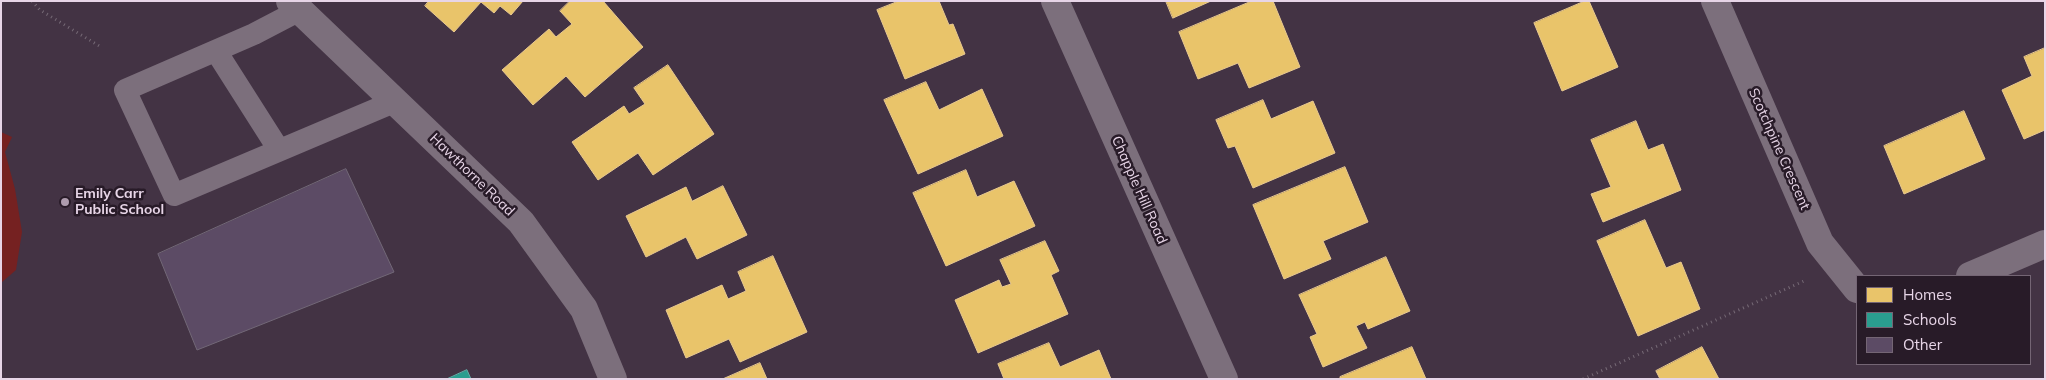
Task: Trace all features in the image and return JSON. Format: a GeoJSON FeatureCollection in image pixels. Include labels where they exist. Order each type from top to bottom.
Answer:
{"type":"FeatureCollection","features":[{"type":"Feature","properties":{"kind":"street","name":"Chapple Hill Road"},"geometry":{"type":"LineString","coordinates":[[1054,1],[1224,379]]}},
{"type":"Feature","properties":{"kind":"street","name":"Scotchpine Crescent"},"geometry":{"type":"LineString","coordinates":[[1715,1],[1820,243],[1856,288]]}},
{"type":"Feature","properties":{"kind":"street","name":"Hawthorne Road"},"geometry":{"type":"LineString","coordinates":[[295,6],[521,222],[584,309],[613,379]]}},
{"type":"Feature","properties":{"kind":"street"},"geometry":{"type":"LineString","coordinates":[[1972,275],[2045,244]]}},
{"type":"Feature","properties":{"kind":"lane"},"geometry":{"type":"LineString","coordinates":[[295,6],[216,51],[125,90],[174,195],[396,101]]}},
{"type":"Feature","properties":{"kind":"lane"},"geometry":{"type":"LineString","coordinates":[[216,51],[279,150]]}},
{"type":"Feature","properties":{"kind":"path"},"geometry":{"type":"LineString","coordinates":[[32,1],[40,10],[101,47]]}},
{"type":"Feature","properties":{"kind":"path"},"geometry":{"type":"LineString","coordinates":[[1583,379],[1838,266]]}},
{"type":"Feature","properties":{"kind":"shaded area"},"geometry":{"type":"Polygon","coordinates":[[[1,132],[12,137],[5,152],[15,189],[22,232],[16,270],[1,283],[1,132]]]}},
{"type":"Feature","properties":{"kind":"building: Homes"},"geometry":{"type":"Polygon","coordinates":[[[429,1],[523,1],[511,15],[500,6],[494,13],[481,2],[454,32],[425,6],[429,1]]]}},
{"type":"Feature","properties":{"kind":"building: Homes"},"geometry":{"type":"Polygon","coordinates":[[[570,1],[603,1],[643,47],[585,97],[566,76],[533,105],[502,70],[549,29],[556,37],[572,24],[560,11],[570,1]]]}},
{"type":"Feature","properties":{"kind":"building: Homes"},"geometry":{"type":"Polygon","coordinates":[[[899,1],[939,1],[949,25],[953,24],[965,54],[905,79],[877,10],[899,1]]]}},
{"type":"Feature","properties":{"kind":"building: Homes"},"geometry":{"type":"Polygon","coordinates":[[[1166,1],[1211,1],[1173,18],[1166,1]]]}},
{"type":"Feature","properties":{"kind":"building: Homes"},"geometry":{"type":"Polygon","coordinates":[[[1252,1],[1273,1],[1300,67],[1249,88],[1238,63],[1198,79],[1179,32],[1252,1]]]}},
{"type":"Feature","properties":{"kind":"building: Homes"},"geometry":{"type":"Polygon","coordinates":[[[1589,1],[1618,67],[1562,91],[1534,23],[1589,1]]]}},
{"type":"Feature","properties":{"kind":"building: Homes"},"geometry":{"type":"Polygon","coordinates":[[[2045,48],[2045,130],[2024,139],[2002,90],[2032,76],[2024,57],[2045,48]]]}},
{"type":"Feature","properties":{"kind":"building: Homes"},"geometry":{"type":"Polygon","coordinates":[[[668,65],[714,134],[653,175],[638,153],[598,180],[572,142],[624,106],[629,114],[645,104],[634,88],[668,65]]]}},
{"type":"Feature","properties":{"kind":"building: Homes"},"geometry":{"type":"Polygon","coordinates":[[[926,82],[939,110],[982,89],[1003,136],[918,174],[884,100],[926,82]]]}},
{"type":"Feature","properties":{"kind":"building: Homes"},"geometry":{"type":"Polygon","coordinates":[[[1263,100],[1271,119],[1313,101],[1335,153],[1253,188],[1235,146],[1228,148],[1216,120],[1263,100]]]}},
{"type":"Feature","properties":{"kind":"building: Homes"},"geometry":{"type":"Polygon","coordinates":[[[1964,111],[1985,159],[1904,194],[1884,146],[1964,111]]]}},
{"type":"Feature","properties":{"kind":"building: Homes"},"geometry":{"type":"Polygon","coordinates":[[[1636,121],[1648,150],[1663,144],[1681,190],[1603,222],[1591,194],[1611,187],[1591,140],[1636,121]]]}},
{"type":"Feature","properties":{"kind":"building: Homes"},"geometry":{"type":"Polygon","coordinates":[[[1345,167],[1368,222],[1323,241],[1331,259],[1284,279],[1253,205],[1345,167]]]}},
{"type":"Feature","properties":{"kind":"building: Homes"},"geometry":{"type":"Polygon","coordinates":[[[966,170],[977,197],[1014,181],[1035,226],[946,266],[913,193],[966,170]]]}},
{"type":"Feature","properties":{"kind":"building: Homes"},"geometry":{"type":"Polygon","coordinates":[[[723,186],[747,235],[697,259],[686,237],[646,257],[626,216],[686,187],[692,201],[723,186]]]}},
{"type":"Feature","properties":{"kind":"building: Homes"},"geometry":{"type":"Polygon","coordinates":[[[1645,220],[1666,268],[1681,262],[1700,309],[1638,336],[1597,241],[1645,220]]]}},
{"type":"Feature","properties":{"kind":"building: Homes"},"geometry":{"type":"Polygon","coordinates":[[[1045,241],[1059,271],[1051,275],[1068,314],[978,353],[955,300],[999,280],[1002,287],[1011,284],[1000,260],[1045,241]]]}},
{"type":"Feature","properties":{"kind":"building: Homes"},"geometry":{"type":"Polygon","coordinates":[[[773,256],[807,332],[740,362],[729,339],[686,358],[666,310],[722,285],[728,299],[746,291],[738,272],[773,256]]]}},
{"type":"Feature","properties":{"kind":"building: Homes"},"geometry":{"type":"Polygon","coordinates":[[[1386,257],[1410,311],[1368,329],[1365,322],[1356,326],[1367,348],[1323,367],[1310,337],[1317,334],[1299,295],[1386,257]]]}},
{"type":"Feature","properties":{"kind":"building: Homes"},"geometry":{"type":"Polygon","coordinates":[[[1049,343],[1060,367],[1099,350],[1111,379],[1004,379],[998,364],[1049,343]]]}},
{"type":"Feature","properties":{"kind":"building: Homes"},"geometry":{"type":"Polygon","coordinates":[[[1412,347],[1426,379],[1340,379],[1340,377],[1412,347]]]}},
{"type":"Feature","properties":{"kind":"building: Homes"},"geometry":{"type":"Polygon","coordinates":[[[1702,347],[1719,379],[1660,379],[1656,371],[1702,347]]]}},
{"type":"Feature","properties":{"kind":"building: Homes"},"geometry":{"type":"Polygon","coordinates":[[[760,363],[767,379],[723,379],[760,363]]]}},
{"type":"Feature","properties":{"kind":"building: Schools"},"geometry":{"type":"Polygon","coordinates":[[[467,370],[471,379],[447,379],[467,370]]]}},
{"type":"Feature","properties":{"kind":"building: Other"},"geometry":{"type":"Polygon","coordinates":[[[346,169],[394,272],[197,350],[158,254],[346,169]]]}},
{"type":"Feature","properties":{"kind":"place","name":"Emily Carr Public School"},"geometry":{"type":"Point","coordinates":[65,202]}}]}
